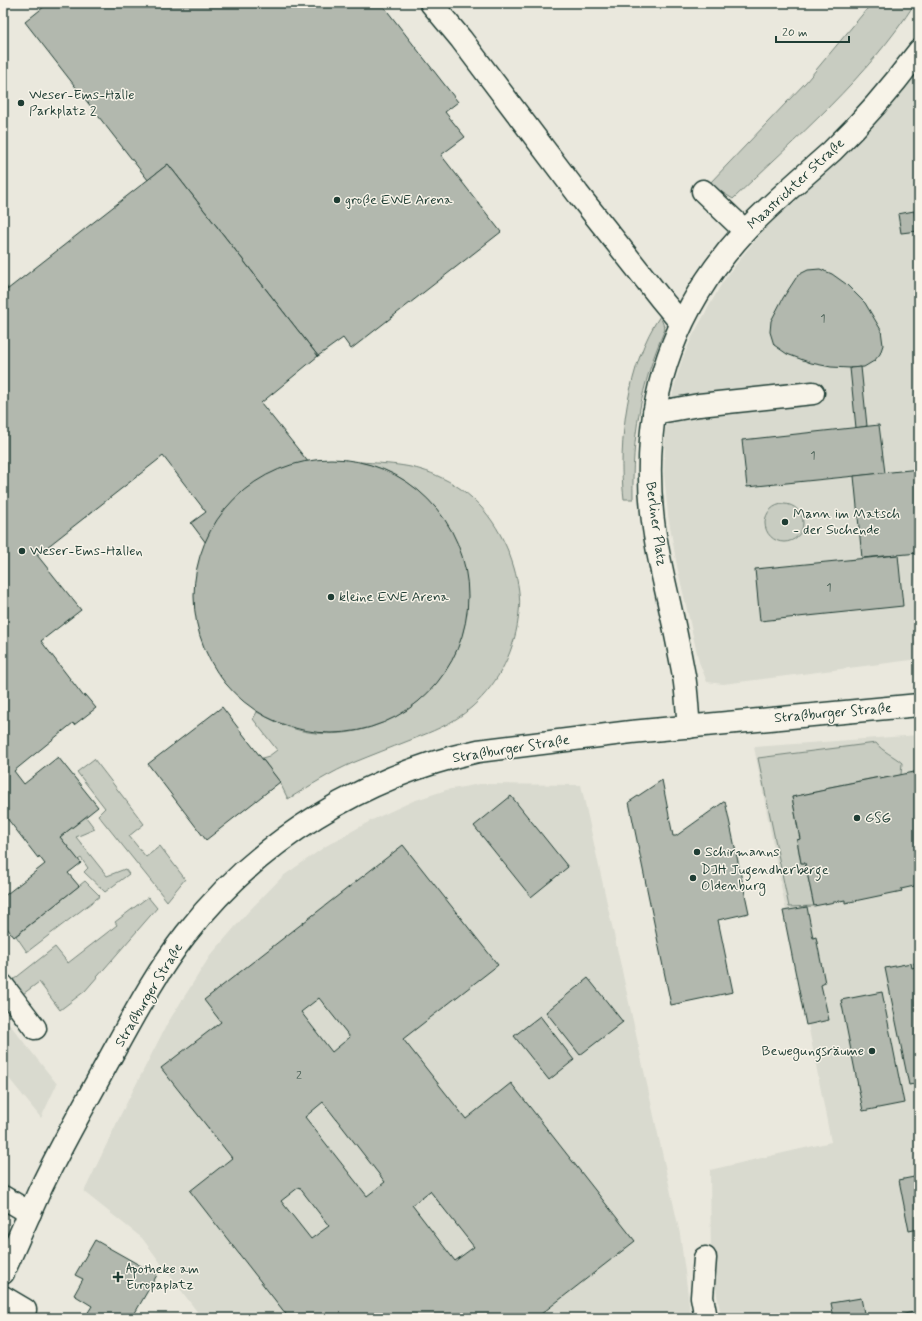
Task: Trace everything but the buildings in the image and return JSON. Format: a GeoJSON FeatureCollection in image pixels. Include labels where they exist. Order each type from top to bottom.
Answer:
{"type":"FeatureCollection","features":[{"type":"Feature","properties":{"kind":"street"},"geometry":{"type":"LineString","coordinates":[[431,3],[460,39],[521,121],[661,300],[681,323]]}},
{"type":"Feature","properties":{"kind":"street","name":"Maastrichter Straße"},"geometry":{"type":"LineString","coordinates":[[681,323],[699,291],[721,260],[745,231],[833,149],[868,113],[894,84],[919,51]]}},
{"type":"Feature","properties":{"kind":"street"},"geometry":{"type":"LineString","coordinates":[[703,191],[745,231]]}},
{"type":"Feature","properties":{"kind":"street","name":"Berliner Platz"},"geometry":{"type":"LineString","coordinates":[[681,323],[659,384],[654,413],[650,458],[652,514],[684,678],[689,727]]}},
{"type":"Feature","properties":{"kind":"street"},"geometry":{"type":"LineString","coordinates":[[654,413],[699,405],[813,393]]}},
{"type":"Feature","properties":{"kind":"street","name":"Straßburger Straße"},"geometry":{"type":"LineString","coordinates":[[3,1273],[54,1163],[145,996],[186,934],[226,888],[263,856],[315,817],[348,798],[382,782],[421,767],[457,756],[502,748],[631,732],[919,705]]}},
{"type":"Feature","properties":{"kind":"street"},"geometry":{"type":"LineString","coordinates":[[3,986],[35,1028]]}},
{"type":"Feature","properties":{"kind":"street"},"geometry":{"type":"LineString","coordinates":[[3,1197],[30,1213]]}},
{"type":"Feature","properties":{"kind":"street"},"geometry":{"type":"LineString","coordinates":[[704,1258],[702,1296],[706,1318]]}},
{"type":"Feature","properties":{"kind":"street"},"geometry":{"type":"LineString","coordinates":[[3,1297],[26,1310]]}},
{"type":"Feature","properties":{"kind":"shaded area"},"geometry":{"type":"Polygon","coordinates":[[[872,3],[915,3],[897,30],[854,81],[806,130],[733,199],[709,184],[806,82],[872,3]]]}},
{"type":"Feature","properties":{"kind":"shaded area"},"geometry":{"type":"Polygon","coordinates":[[[919,71],[919,659],[723,684],[707,682],[699,662],[677,566],[668,515],[664,474],[665,432],[674,387],[682,360],[692,337],[722,283],[743,255],[766,227],[844,155],[902,92],[919,71]]]}},
{"type":"Feature","properties":{"kind":"shaded area"},"geometry":{"type":"Polygon","coordinates":[[[660,316],[665,329],[649,371],[639,412],[634,454],[633,499],[624,499],[622,454],[627,404],[640,356],[649,335],[660,316]]]}},
{"type":"Feature","properties":{"kind":"shaded area"},"geometry":{"type":"Polygon","coordinates":[[[360,462],[412,467],[432,473],[455,485],[478,504],[496,527],[514,568],[518,584],[520,607],[517,626],[510,652],[498,676],[482,698],[465,713],[433,731],[346,766],[288,799],[280,783],[262,758],[269,756],[277,750],[253,719],[257,712],[288,727],[308,732],[334,734],[359,730],[383,723],[405,711],[424,696],[441,677],[454,655],[463,631],[467,609],[467,588],[457,545],[447,526],[435,508],[420,492],[402,479],[392,474],[360,462]]]}},
{"type":"Feature","properties":{"kind":"shaded area"},"geometry":{"type":"Polygon","coordinates":[[[784,504],[794,507],[800,513],[803,523],[800,533],[794,539],[784,542],[774,539],[768,533],[765,523],[768,513],[774,507],[784,504]]]}},
{"type":"Feature","properties":{"kind":"shaded area"},"geometry":{"type":"Polygon","coordinates":[[[919,735],[919,1318],[721,1318],[711,1260],[710,1170],[831,1142],[754,747],[919,735]]]}},
{"type":"Feature","properties":{"kind":"shaded area"},"geometry":{"type":"Polygon","coordinates":[[[876,743],[902,763],[901,775],[880,779],[879,777],[825,788],[825,790],[792,797],[800,839],[797,840],[801,863],[805,863],[814,906],[789,907],[758,758],[876,743]]]}},
{"type":"Feature","properties":{"kind":"shaded area"},"geometry":{"type":"Polygon","coordinates":[[[94,759],[144,824],[129,836],[146,857],[160,846],[185,879],[167,901],[98,815],[105,808],[77,772],[94,759]]]}},
{"type":"Feature","properties":{"kind":"shaded area"},"geometry":{"type":"Polygon","coordinates":[[[480,784],[581,785],[680,1234],[691,1318],[209,1318],[198,1313],[142,1238],[84,1192],[121,1114],[167,1024],[210,956],[247,913],[283,876],[326,846],[372,820],[413,801],[446,790],[480,784]]]}},
{"type":"Feature","properties":{"kind":"shaded area"},"geometry":{"type":"Polygon","coordinates":[[[86,817],[95,829],[76,837],[107,876],[125,869],[129,874],[105,892],[84,872],[88,868],[81,858],[78,860],[60,837],[86,817]]]}},
{"type":"Feature","properties":{"kind":"shaded area"},"geometry":{"type":"Polygon","coordinates":[[[85,881],[100,896],[27,952],[16,936],[85,881]]]}},
{"type":"Feature","properties":{"kind":"shaded area"},"geometry":{"type":"Polygon","coordinates":[[[148,897],[157,908],[85,991],[60,1010],[39,982],[23,994],[13,980],[55,947],[68,963],[117,925],[115,922],[148,897]]]}},
{"type":"Feature","properties":{"kind":"shaded area"},"geometry":{"type":"Polygon","coordinates":[[[3,1016],[57,1084],[41,1118],[3,1071],[3,1016]]]}},
{"type":"Feature","properties":{"kind":"place","name":"Weser-Ems-Halle Parkplatz 2"},"geometry":{"type":"Point","coordinates":[21,103]}},
{"type":"Feature","properties":{"kind":"place","name":"große EWE Arena"},"geometry":{"type":"Point","coordinates":[337,200]}},
{"type":"Feature","properties":{"kind":"place","name":"Mann im Matsch - der Suchende"},"geometry":{"type":"Point","coordinates":[785,522]}},
{"type":"Feature","properties":{"kind":"place","name":"Weser-Ems-Hallen"},"geometry":{"type":"Point","coordinates":[22,551]}},
{"type":"Feature","properties":{"kind":"place","name":"kleine EWE Arena"},"geometry":{"type":"Point","coordinates":[331,597]}},
{"type":"Feature","properties":{"kind":"place","name":"GSG"},"geometry":{"type":"Point","coordinates":[857,818]}},
{"type":"Feature","properties":{"kind":"place","name":"Schirmanns"},"geometry":{"type":"Point","coordinates":[697,852]}},
{"type":"Feature","properties":{"kind":"place","name":"DJH Jugendherberge Oldenburg"},"geometry":{"type":"Point","coordinates":[693,878]}},
{"type":"Feature","properties":{"kind":"place","name":"Bewegungsräume"},"geometry":{"type":"Point","coordinates":[872,1051]}},
{"type":"Feature","properties":{"kind":"place","name":"Apotheke am Europaplatz"},"geometry":{"type":"Point","coordinates":[118,1277]}}]}
